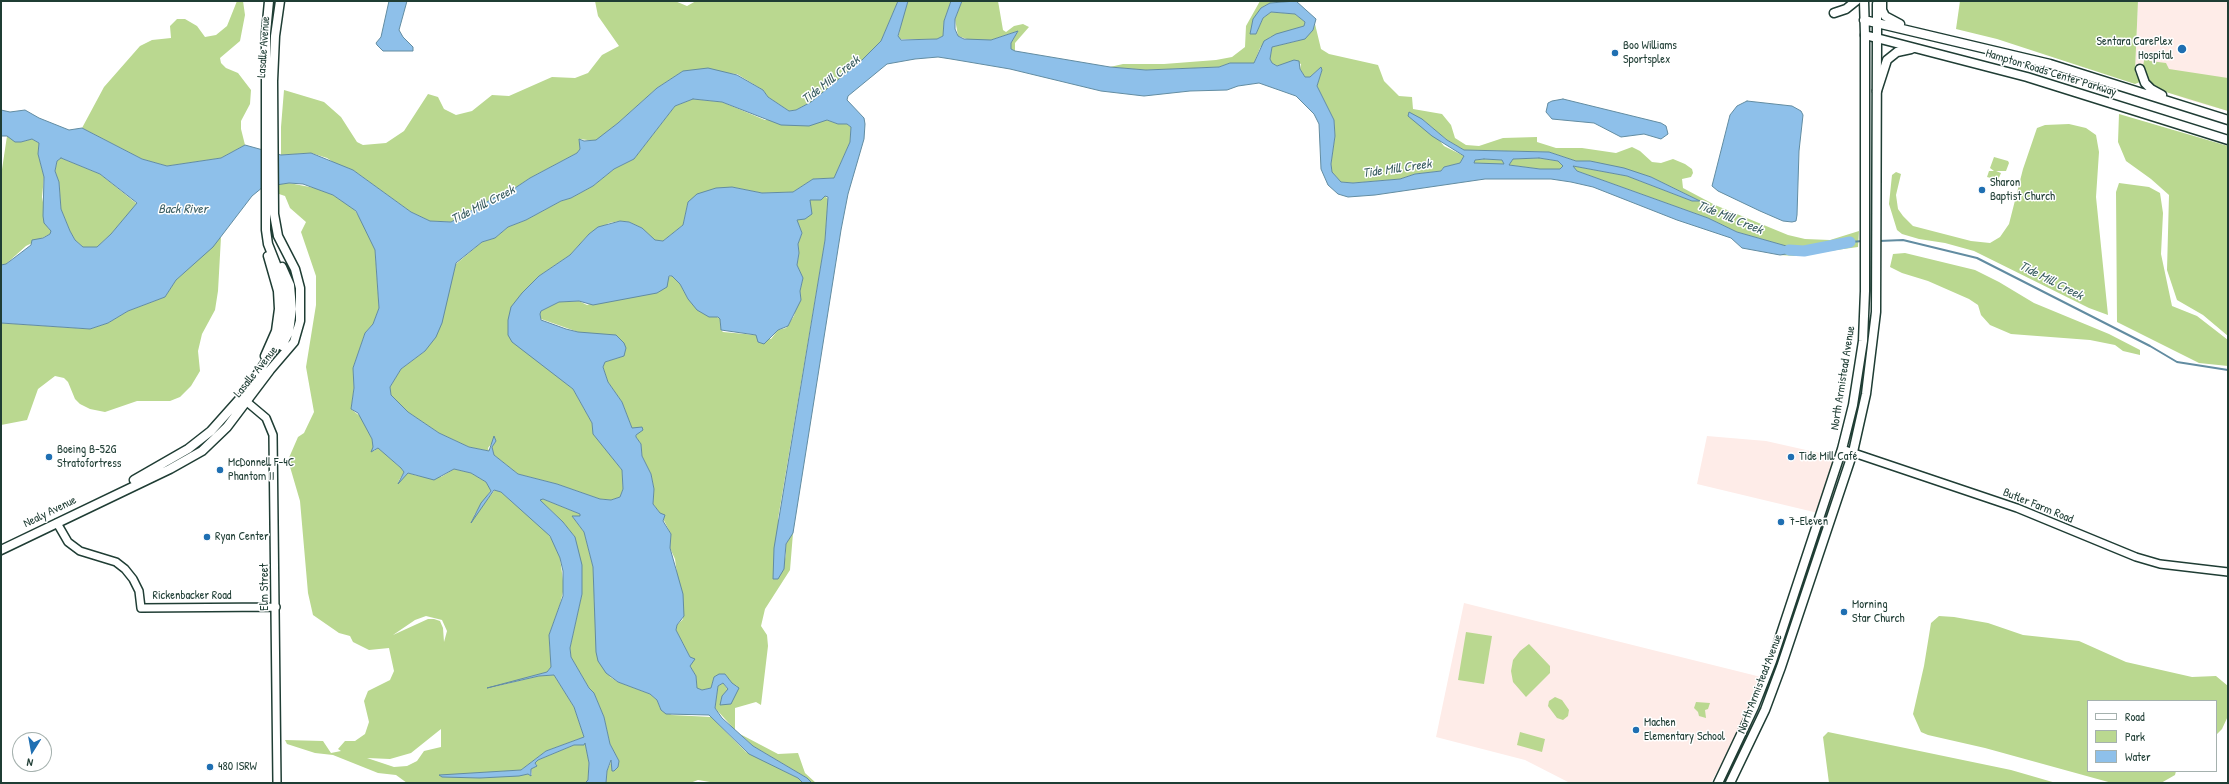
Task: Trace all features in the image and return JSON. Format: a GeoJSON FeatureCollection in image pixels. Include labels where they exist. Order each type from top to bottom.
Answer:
{"type":"FeatureCollection","features":[{"type":"Feature","properties":{"kind":"main road","name":"Lasalle Avenue"},"geometry":{"type":"LineString","coordinates":[[110,496],[200,440],[244,394],[281,339],[286,308],[283,282],[268,244],[266,230],[269,194],[269,135],[266,33],[269,1]]}},
{"type":"Feature","properties":{"kind":"main road","name":"Lasalle Avenue"},"geometry":{"type":"LineString","coordinates":[[269,135],[280,1]]}},
{"type":"Feature","properties":{"kind":"main road"},"geometry":{"type":"LineString","coordinates":[[1834,13],[1846,9],[1856,1]]}},
{"type":"Feature","properties":{"kind":"main road","name":"North Armistead Avenue"},"geometry":{"type":"LineString","coordinates":[[1718,783],[1754,707],[1772,661],[1842,449],[1853,405],[1863,341],[1866,245],[1864,1]]}},
{"type":"Feature","properties":{"kind":"main road","name":"North Armistead Avenue"},"geometry":{"type":"LineString","coordinates":[[1730,783],[1750,743],[1778,674],[1853,452],[1866,394],[1872,357],[1876,312],[1877,1]]}},
{"type":"Feature","properties":{"kind":"main road"},"geometry":{"type":"LineString","coordinates":[[1882,1],[1883,13],[1894,22],[1947,35],[1980,47]]}},
{"type":"Feature","properties":{"kind":"main road","name":"Hampton Roads Center Parkway"},"geometry":{"type":"LineString","coordinates":[[1864,20],[2050,64],[2228,120]]}},
{"type":"Feature","properties":{"kind":"main road","name":"Hampton Roads Center Parkway"},"geometry":{"type":"LineString","coordinates":[[1864,36],[1918,48],[2059,86],[2228,140]]}},
{"type":"Feature","properties":{"kind":"main road"},"geometry":{"type":"LineString","coordinates":[[1877,91],[1884,64],[1890,56],[1903,50],[1918,48]]}},
{"type":"Feature","properties":{"kind":"main road"},"geometry":{"type":"LineString","coordinates":[[2140,69],[2145,83],[2158,94],[2228,116]]}},
{"type":"Feature","properties":{"kind":"main road","name":"Lasalle Avenue"},"geometry":{"type":"LineString","coordinates":[[110,496],[170,469],[202,451],[227,428],[270,370],[290,348],[297,334],[300,321],[301,300],[298,279],[278,236],[269,194]]}},
{"type":"Feature","properties":{"kind":"main road","name":"Lasalle Avenue"},"geometry":{"type":"LineString","coordinates":[[259,372],[283,344],[289,332],[292,309],[288,278],[274,251],[266,230]]}},
{"type":"Feature","properties":{"kind":"main road","name":"Nealy Avenue"},"geometry":{"type":"LineString","coordinates":[[1,550],[110,496]]}},
{"type":"Feature","properties":{"kind":"street","name":"Elm Street"},"geometry":{"type":"LineString","coordinates":[[246,402],[266,418],[273,435],[277,783]]}},
{"type":"Feature","properties":{"kind":"street","name":"Butler Farm Road"},"geometry":{"type":"LineString","coordinates":[[1842,449],[1916,476],[2017,508],[2136,557],[2160,564],[2228,572]]}},
{"type":"Feature","properties":{"kind":"street","name":"Rickenbacker Road"},"geometry":{"type":"LineString","coordinates":[[57,523],[68,542],[80,551],[116,562],[126,569],[139,592],[141,608],[276,607]]}},
{"type":"Feature","properties":{"kind":"shaded area","name":"Sentara CarePlex Hospital"},"geometry":{"type":"Polygon","coordinates":[[[2138,1],[2228,1],[2228,111],[2189,100],[2140,82],[2135,73],[2138,1]]]}},
{"type":"Feature","properties":{"kind":"shaded area"},"geometry":{"type":"Polygon","coordinates":[[[1707,436],[1766,441],[1837,457],[1818,513],[1697,484],[1707,436]]]}},
{"type":"Feature","properties":{"kind":"shaded area"},"geometry":{"type":"Polygon","coordinates":[[[1464,603],[1761,677],[1736,737],[1711,783],[1570,783],[1525,760],[1436,737],[1464,603]]]}},
{"type":"Feature","properties":{"kind":"green space"},"geometry":{"type":"Polygon","coordinates":[[[237,1],[243,1],[245,15],[240,41],[220,58],[221,63],[226,68],[238,73],[251,90],[250,104],[241,121],[241,129],[245,145],[221,158],[167,166],[142,159],[82,128],[104,87],[140,46],[152,40],[171,38],[170,26],[177,19],[185,19],[197,26],[205,37],[216,35],[227,26],[237,1]]]}},
{"type":"Feature","properties":{"kind":"green space"},"geometry":{"type":"Polygon","coordinates":[[[595,1],[675,1],[687,6],[696,1],[898,1],[881,41],[862,60],[811,102],[796,110],[789,111],[768,97],[763,90],[737,74],[683,71],[657,88],[596,141],[579,139],[580,149],[577,153],[530,178],[506,194],[499,195],[451,222],[430,221],[411,212],[353,170],[336,164],[327,158],[311,153],[281,155],[281,127],[284,90],[324,102],[341,117],[357,142],[363,145],[386,143],[404,131],[428,94],[438,97],[444,109],[456,115],[472,111],[492,95],[509,96],[552,77],[575,78],[588,73],[602,55],[619,46],[598,16],[595,1]]]}},
{"type":"Feature","properties":{"kind":"green space"},"geometry":{"type":"Polygon","coordinates":[[[908,1],[951,1],[944,21],[943,36],[937,39],[898,39],[903,14],[908,1]]]}},
{"type":"Feature","properties":{"kind":"green space"},"geometry":{"type":"Polygon","coordinates":[[[962,1],[998,1],[1003,30],[1006,32],[1014,26],[1023,24],[1029,27],[1015,43],[1015,51],[1011,49],[1011,43],[1018,31],[991,40],[973,41],[958,36],[955,19],[962,1]]]}},
{"type":"Feature","properties":{"kind":"green space"},"geometry":{"type":"Polygon","coordinates":[[[1260,1],[1285,1],[1270,3],[1261,8],[1256,34],[1263,18],[1271,12],[1295,14],[1305,22],[1304,26],[1270,37],[1260,48],[1254,63],[1230,63],[1219,67],[1146,70],[1110,67],[1123,64],[1164,64],[1216,60],[1232,57],[1245,47],[1246,26],[1260,1]]]}},
{"type":"Feature","properties":{"kind":"green space"},"geometry":{"type":"Polygon","coordinates":[[[1960,1],[2138,1],[2135,72],[2140,82],[2135,84],[1997,39],[1956,29],[1960,1]]]}},
{"type":"Feature","properties":{"kind":"green space"},"geometry":{"type":"Polygon","coordinates":[[[1315,24],[1321,49],[1329,54],[1378,65],[1384,81],[1399,96],[1412,97],[1413,109],[1442,114],[1451,125],[1455,138],[1466,145],[1479,146],[1503,138],[1537,137],[1537,142],[1556,148],[1582,148],[1616,153],[1632,147],[1640,151],[1652,162],[1661,163],[1673,159],[1685,164],[1692,169],[1693,173],[1691,177],[1682,179],[1683,188],[1715,205],[1788,235],[1805,239],[1830,240],[1859,231],[1858,247],[1794,256],[1780,255],[1803,251],[1737,232],[1708,218],[1572,168],[1573,166],[1627,176],[1692,201],[1700,201],[1651,177],[1590,161],[1576,161],[1549,152],[1464,150],[1447,140],[1422,119],[1444,146],[1464,156],[1460,163],[1444,167],[1441,171],[1415,174],[1400,179],[1353,183],[1341,182],[1332,172],[1331,164],[1335,136],[1334,120],[1317,86],[1322,70],[1321,67],[1310,77],[1305,77],[1300,69],[1301,64],[1294,61],[1277,66],[1272,63],[1270,59],[1272,47],[1297,41],[1313,30],[1315,24]]]}},
{"type":"Feature","properties":{"kind":"green space"},"geometry":{"type":"Polygon","coordinates":[[[2145,56],[2150,61],[2166,63],[2169,69],[2228,78],[2228,111],[2156,89],[2147,78],[2143,66],[2145,56]]]}},
{"type":"Feature","properties":{"kind":"green space"},"geometry":{"type":"Polygon","coordinates":[[[693,99],[722,102],[765,120],[827,120],[838,124],[847,124],[851,127],[850,142],[834,178],[813,179],[793,192],[762,193],[732,187],[688,202],[683,225],[663,241],[654,240],[642,228],[629,222],[620,221],[609,223],[589,234],[570,255],[539,276],[522,293],[555,374],[573,389],[592,423],[594,434],[622,470],[623,489],[620,497],[611,500],[600,499],[557,484],[518,474],[494,455],[492,447],[496,441],[493,437],[493,442],[488,448],[489,451],[469,447],[439,433],[408,412],[391,395],[390,387],[401,369],[425,351],[456,264],[482,242],[495,238],[508,227],[526,220],[593,186],[614,169],[634,159],[675,106],[693,99]]]}},
{"type":"Feature","properties":{"kind":"green space"},"geometry":{"type":"Polygon","coordinates":[[[2119,114],[2228,146],[2228,336],[2203,315],[2177,300],[2167,270],[2169,195],[2151,179],[2126,161],[2118,142],[2119,114]]]}},
{"type":"Feature","properties":{"kind":"green space"},"geometry":{"type":"Polygon","coordinates":[[[2069,124],[2086,128],[2096,135],[2099,152],[2096,197],[2108,315],[2089,308],[1974,251],[1945,243],[1919,239],[1902,234],[1897,230],[1889,204],[1892,175],[1896,172],[1901,174],[1896,195],[1898,209],[1913,226],[1971,241],[1990,243],[2000,237],[2009,224],[2023,169],[2037,128],[2045,125],[2069,124]]]}},
{"type":"Feature","properties":{"kind":"green space"},"geometry":{"type":"Polygon","coordinates":[[[7,136],[21,142],[32,139],[39,143],[38,154],[44,177],[42,197],[48,228],[52,230],[50,234],[26,246],[6,264],[1,265],[1,176],[7,136]]]}},
{"type":"Feature","properties":{"kind":"green space"},"geometry":{"type":"Polygon","coordinates":[[[1994,157],[2008,161],[2009,163],[2006,171],[1996,171],[2001,173],[1998,180],[1987,177],[1989,171],[1994,171],[1990,168],[1994,157]]]}},
{"type":"Feature","properties":{"kind":"green space"},"geometry":{"type":"Polygon","coordinates":[[[61,158],[100,174],[137,204],[111,234],[97,247],[83,247],[75,240],[61,209],[59,182],[55,171],[57,161],[61,158]]]}},
{"type":"Feature","properties":{"kind":"green space"},"geometry":{"type":"Polygon","coordinates":[[[1539,158],[1558,161],[1563,166],[1560,169],[1540,169],[1509,165],[1513,159],[1539,158]]]}},
{"type":"Feature","properties":{"kind":"green space"},"geometry":{"type":"Polygon","coordinates":[[[1475,160],[1502,160],[1505,163],[1503,166],[1474,163],[1475,160]]]}},
{"type":"Feature","properties":{"kind":"green space"},"geometry":{"type":"Polygon","coordinates":[[[289,183],[315,188],[333,195],[354,209],[365,226],[375,250],[379,308],[373,324],[365,333],[353,368],[354,388],[351,409],[361,417],[372,439],[374,451],[378,448],[401,468],[404,472],[398,482],[408,473],[418,476],[441,477],[454,469],[471,473],[486,482],[491,490],[473,517],[495,490],[501,492],[545,530],[553,541],[560,558],[564,588],[549,635],[551,667],[547,672],[489,688],[539,676],[554,675],[574,707],[584,737],[546,751],[521,770],[440,776],[480,778],[528,774],[532,775],[531,769],[537,765],[534,763],[538,760],[574,745],[584,745],[585,742],[589,763],[588,780],[585,783],[407,783],[396,775],[378,773],[333,755],[315,753],[287,744],[285,740],[323,741],[331,753],[341,751],[338,749],[345,741],[355,741],[365,734],[369,722],[364,701],[368,691],[390,680],[394,671],[389,648],[369,650],[353,642],[350,636],[339,633],[313,615],[308,593],[300,501],[288,460],[298,437],[304,433],[314,412],[306,367],[316,305],[316,276],[301,232],[306,222],[290,208],[285,196],[279,194],[279,184],[289,183]],[[426,616],[415,620],[393,635],[428,619],[434,619],[440,621],[443,628],[444,642],[447,631],[442,620],[426,616]],[[441,729],[411,753],[390,759],[367,758],[394,767],[407,766],[417,761],[424,751],[441,747],[441,729]]]}},
{"type":"Feature","properties":{"kind":"green space"},"geometry":{"type":"Polygon","coordinates":[[[2119,183],[2149,187],[2160,193],[2163,213],[2161,254],[2172,306],[2197,316],[2228,340],[2228,366],[2199,363],[2117,322],[2116,192],[2119,183]]]}},
{"type":"Feature","properties":{"kind":"green space"},"geometry":{"type":"Polygon","coordinates":[[[825,196],[828,199],[825,240],[778,519],[786,559],[786,544],[793,533],[790,570],[765,609],[761,626],[767,635],[768,646],[761,705],[756,702],[735,708],[735,730],[715,708],[718,686],[723,683],[728,690],[722,696],[721,705],[737,686],[732,684],[725,674],[714,677],[711,688],[702,690],[697,688],[696,676],[690,666],[690,657],[676,630],[677,625],[683,619],[675,559],[670,548],[671,534],[660,513],[653,504],[654,489],[651,474],[642,456],[641,444],[636,437],[638,429],[632,428],[622,402],[608,382],[603,367],[605,362],[624,356],[578,332],[541,319],[540,314],[541,311],[559,302],[579,301],[587,305],[672,276],[680,284],[688,299],[720,319],[721,330],[723,332],[756,335],[771,339],[778,330],[786,328],[794,316],[796,307],[801,300],[800,291],[803,278],[797,265],[799,253],[798,244],[802,233],[797,220],[810,200],[821,200],[825,196]]]}},
{"type":"Feature","properties":{"kind":"green space"},"geometry":{"type":"Polygon","coordinates":[[[221,237],[218,291],[215,310],[202,334],[198,351],[200,371],[191,386],[180,397],[170,401],[137,401],[105,412],[90,409],[80,404],[75,399],[68,382],[64,378],[55,376],[38,389],[27,420],[1,425],[1,323],[90,329],[108,323],[128,311],[165,297],[176,280],[221,237]]]}},
{"type":"Feature","properties":{"kind":"green space"},"geometry":{"type":"Polygon","coordinates":[[[1905,253],[1975,270],[1999,282],[2034,303],[2109,334],[2140,350],[2140,355],[2123,351],[2115,345],[2090,340],[2011,334],[1990,325],[1981,315],[1978,305],[1969,299],[1928,281],[1902,273],[1890,267],[1893,254],[1905,253]]]}},
{"type":"Feature","properties":{"kind":"green space"},"geometry":{"type":"Polygon","coordinates":[[[543,499],[580,514],[580,516],[572,516],[584,532],[593,567],[595,614],[610,677],[618,682],[650,694],[657,700],[660,708],[672,715],[711,717],[746,752],[798,778],[803,783],[716,783],[698,780],[690,783],[606,783],[607,771],[612,760],[612,771],[614,771],[619,761],[610,744],[604,717],[594,693],[589,688],[571,657],[570,648],[582,594],[575,537],[563,522],[540,500],[543,499]]]}},
{"type":"Feature","properties":{"kind":"green space"},"geometry":{"type":"Polygon","coordinates":[[[1939,616],[1988,623],[2023,635],[2079,641],[2126,662],[2192,677],[2216,676],[2228,686],[2228,716],[2222,729],[2217,734],[2217,700],[2087,700],[2087,772],[2176,772],[2175,775],[2161,783],[2112,783],[1985,748],[1928,735],[1921,732],[1913,714],[1924,666],[1931,623],[1939,616]]]}},
{"type":"Feature","properties":{"kind":"green space"},"geometry":{"type":"Polygon","coordinates":[[[1466,632],[1492,636],[1484,684],[1458,680],[1466,632]]]}},
{"type":"Feature","properties":{"kind":"green space"},"geometry":{"type":"Polygon","coordinates":[[[1529,644],[1550,666],[1550,673],[1526,697],[1513,682],[1511,671],[1513,660],[1520,651],[1529,644]]]}},
{"type":"Feature","properties":{"kind":"green space"},"geometry":{"type":"Polygon","coordinates":[[[1555,697],[1562,700],[1569,710],[1568,716],[1563,720],[1557,718],[1548,706],[1549,701],[1555,697]]]}},
{"type":"Feature","properties":{"kind":"green space"},"geometry":{"type":"Polygon","coordinates":[[[1696,702],[1710,703],[1708,709],[1705,710],[1706,718],[1699,716],[1698,712],[1694,708],[1696,702]]]}},
{"type":"Feature","properties":{"kind":"green space"},"geometry":{"type":"Polygon","coordinates":[[[1520,732],[1545,739],[1542,752],[1517,745],[1520,732]]]}},
{"type":"Feature","properties":{"kind":"green space"},"geometry":{"type":"Polygon","coordinates":[[[1828,732],[2011,770],[2056,783],[1829,783],[1823,737],[1828,732]]]}},
{"type":"Feature","properties":{"kind":"green space"},"geometry":{"type":"Polygon","coordinates":[[[740,734],[778,754],[798,753],[805,773],[816,783],[812,783],[807,778],[753,746],[740,734]]]}},
{"type":"Feature","properties":{"kind":"water"},"geometry":{"type":"Polygon","coordinates":[[[389,1],[407,1],[399,30],[403,37],[413,47],[413,51],[383,51],[376,43],[381,37],[389,1]]]}},
{"type":"Feature","properties":{"kind":"water","name":"Back River"},"geometry":{"type":"Polygon","coordinates":[[[898,1],[908,1],[898,36],[901,40],[937,39],[943,36],[944,21],[951,1],[962,1],[955,19],[955,29],[958,36],[964,39],[991,40],[1018,31],[1011,43],[1011,49],[1015,51],[1110,67],[1146,70],[1219,67],[1230,63],[1254,63],[1264,41],[1276,34],[1304,26],[1305,22],[1295,14],[1271,12],[1263,18],[1256,34],[1250,34],[1253,19],[1261,8],[1270,3],[1296,1],[1316,19],[1313,30],[1305,39],[1272,47],[1270,59],[1272,63],[1277,66],[1294,60],[1299,61],[1300,69],[1305,77],[1310,77],[1321,67],[1322,70],[1317,86],[1334,120],[1335,136],[1331,164],[1332,172],[1341,182],[1353,183],[1400,179],[1415,174],[1441,171],[1444,167],[1460,163],[1464,156],[1432,136],[1408,116],[1409,112],[1422,119],[1447,140],[1464,150],[1549,152],[1576,161],[1590,161],[1624,168],[1651,177],[1700,201],[1692,201],[1627,176],[1573,166],[1577,171],[1708,218],[1737,232],[1804,251],[1780,255],[1742,248],[1731,238],[1677,220],[1593,187],[1551,179],[1485,179],[1375,195],[1348,197],[1338,194],[1328,185],[1321,169],[1319,124],[1314,114],[1296,96],[1259,83],[1238,86],[1227,90],[1190,91],[1144,96],[1101,91],[1010,69],[938,57],[887,64],[848,96],[847,100],[864,118],[864,139],[848,194],[841,230],[793,533],[786,544],[784,569],[778,579],[773,579],[774,548],[825,240],[828,197],[825,196],[821,200],[810,200],[812,214],[805,219],[797,220],[802,233],[798,244],[799,253],[797,265],[803,278],[800,291],[801,300],[788,326],[778,330],[764,344],[758,342],[756,335],[721,330],[720,319],[718,317],[709,317],[697,310],[688,299],[680,284],[672,276],[669,276],[667,287],[657,293],[593,305],[579,301],[559,302],[541,311],[540,314],[541,320],[566,329],[578,332],[616,335],[624,343],[626,348],[624,356],[605,362],[603,367],[608,382],[622,402],[632,428],[642,427],[643,430],[636,435],[636,437],[641,444],[642,456],[651,474],[654,489],[653,504],[660,513],[665,515],[663,521],[671,534],[670,548],[683,594],[684,616],[677,625],[676,630],[690,657],[695,659],[690,666],[696,676],[697,688],[702,690],[711,688],[714,677],[719,674],[725,674],[732,683],[739,688],[731,704],[720,705],[722,696],[728,689],[723,683],[718,686],[715,708],[722,718],[753,746],[807,778],[812,783],[803,783],[798,778],[749,754],[709,715],[666,714],[661,710],[657,700],[650,694],[618,682],[606,673],[598,661],[596,652],[593,567],[584,532],[572,516],[580,516],[580,514],[543,499],[540,500],[563,522],[575,537],[582,565],[582,594],[570,648],[571,657],[589,688],[594,693],[604,717],[610,744],[619,761],[618,767],[612,771],[611,760],[607,771],[606,783],[585,783],[588,780],[589,763],[585,743],[584,745],[574,745],[538,760],[535,763],[537,766],[531,769],[531,776],[528,774],[519,776],[480,778],[442,777],[439,775],[521,770],[546,751],[584,737],[574,707],[554,675],[539,676],[487,688],[547,672],[551,667],[549,635],[563,596],[563,571],[560,558],[550,536],[501,492],[494,490],[471,523],[481,503],[491,491],[486,482],[471,473],[454,469],[434,480],[408,473],[398,484],[404,472],[401,468],[378,448],[371,452],[373,447],[372,439],[358,413],[351,409],[354,388],[353,368],[365,333],[373,324],[379,308],[375,250],[356,211],[333,195],[303,184],[289,183],[263,187],[252,196],[213,247],[176,280],[165,297],[128,311],[108,323],[90,329],[1,323],[1,265],[6,264],[31,245],[32,240],[43,238],[50,234],[51,231],[44,223],[43,216],[44,177],[38,154],[39,143],[32,139],[15,142],[7,136],[1,136],[1,110],[10,112],[25,110],[39,118],[69,130],[82,128],[142,159],[167,166],[221,158],[245,145],[281,155],[311,153],[353,170],[411,212],[430,221],[451,222],[499,195],[506,194],[530,178],[577,153],[580,149],[579,139],[584,141],[596,140],[618,123],[657,88],[683,71],[708,68],[737,75],[763,90],[768,97],[789,111],[796,110],[811,102],[862,60],[881,41],[898,1]],[[693,99],[675,106],[634,159],[614,169],[593,186],[526,220],[508,227],[495,238],[482,242],[456,263],[442,323],[436,337],[425,351],[401,369],[390,387],[391,395],[408,412],[439,433],[469,447],[489,451],[494,436],[496,441],[492,447],[494,455],[518,474],[557,484],[600,499],[611,500],[620,497],[623,489],[622,470],[593,434],[592,423],[573,389],[512,342],[508,335],[508,320],[511,307],[522,293],[539,276],[570,255],[589,234],[598,227],[620,221],[629,222],[642,228],[655,240],[663,241],[683,225],[688,202],[697,194],[716,188],[732,187],[762,193],[793,192],[813,179],[834,178],[850,142],[851,127],[847,124],[838,124],[827,120],[809,126],[781,125],[722,102],[693,99]],[[61,158],[57,161],[55,171],[59,182],[61,209],[70,231],[75,240],[83,247],[97,247],[111,234],[137,203],[100,174],[61,158]],[[1539,158],[1513,159],[1509,165],[1540,169],[1560,169],[1563,166],[1558,161],[1539,158]],[[1475,160],[1474,163],[1504,164],[1502,160],[1475,160]]]}},
{"type":"Feature","properties":{"kind":"water"},"geometry":{"type":"Polygon","coordinates":[[[1563,99],[1661,123],[1666,126],[1668,134],[1661,139],[1644,134],[1621,137],[1594,123],[1552,119],[1546,112],[1548,103],[1563,99]]]}},
{"type":"Feature","properties":{"kind":"water"},"geometry":{"type":"Polygon","coordinates":[[[1747,101],[1792,106],[1801,111],[1803,115],[1799,151],[1796,221],[1783,221],[1718,191],[1712,186],[1730,115],[1737,106],[1747,101]]]}},
{"type":"Feature","properties":{"kind":"waterway","name":"Tide Mill Creek"},"geometry":{"type":"LineString","coordinates":[[1879,241],[1903,240],[1977,258],[2150,346],[2177,362],[2228,370]]}},
{"type":"Feature","properties":{"kind":"waterway","name":"Tide Mill Creek"},"geometry":{"type":"LineString","coordinates":[[1850,242],[1863,241]]}},
{"type":"Feature","properties":{"kind":"waterway","name":"Tide Mill Creek"},"geometry":{"type":"LineString","coordinates":[[1789,250],[1804,251],[1850,242]]}},
{"type":"Feature","properties":{"kind":"place","name":"Sentara CarePlex Hospital"},"geometry":{"type":"Point","coordinates":[2182,49]}},
{"type":"Feature","properties":{"kind":"place","name":"Boo Williams Sportsplex"},"geometry":{"type":"Point","coordinates":[1615,53]}},
{"type":"Feature","properties":{"kind":"place","name":"Sharon Baptist Church"},"geometry":{"type":"Point","coordinates":[1982,190]}},
{"type":"Feature","properties":{"kind":"place","name":"Boeing B-52G Stratofortress"},"geometry":{"type":"Point","coordinates":[49,457]}},
{"type":"Feature","properties":{"kind":"place","name":"Tide Mill Café"},"geometry":{"type":"Point","coordinates":[1791,457]}},
{"type":"Feature","properties":{"kind":"place","name":"McDonnell F-4C Phantom II"},"geometry":{"type":"Point","coordinates":[220,470]}},
{"type":"Feature","properties":{"kind":"place","name":"7-Eleven"},"geometry":{"type":"Point","coordinates":[1781,522]}},
{"type":"Feature","properties":{"kind":"place","name":"Ryan Center"},"geometry":{"type":"Point","coordinates":[207,537]}},
{"type":"Feature","properties":{"kind":"place","name":"Morning Star Church"},"geometry":{"type":"Point","coordinates":[1844,612]}},
{"type":"Feature","properties":{"kind":"place","name":"Machen Elementary School"},"geometry":{"type":"Point","coordinates":[1636,730]}},
{"type":"Feature","properties":{"kind":"place","name":"480 ISRW"},"geometry":{"type":"Point","coordinates":[210,767]}}]}
